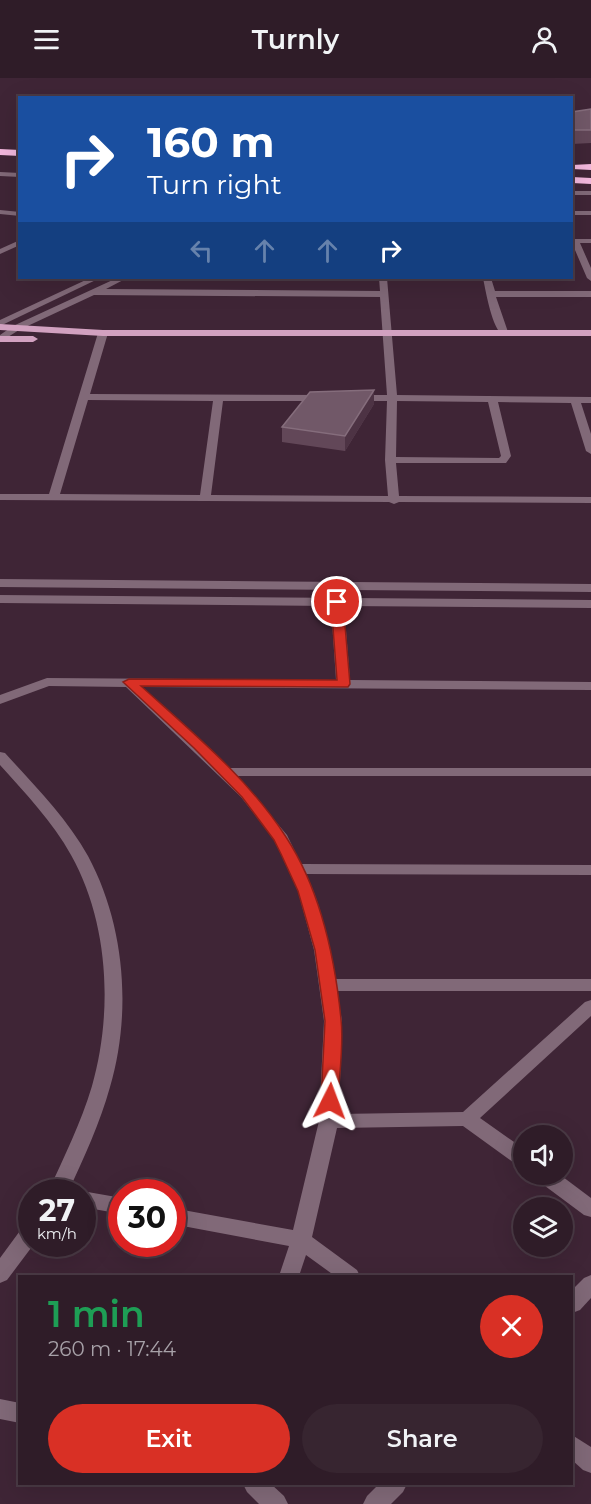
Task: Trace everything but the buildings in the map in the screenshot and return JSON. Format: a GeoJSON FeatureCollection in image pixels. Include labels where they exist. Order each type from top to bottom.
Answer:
{"type":"FeatureCollection","features":[{"type":"Feature","properties":{"kind":"highway"},"geometry":{"type":"LineString","coordinates":[[0,152],[18,153]]}},
{"type":"Feature","properties":{"kind":"highway"},"geometry":{"type":"LineString","coordinates":[[573,166],[591,167]]}},
{"type":"Feature","properties":{"kind":"highway"},"geometry":{"type":"LineString","coordinates":[[573,172],[591,173]]}},
{"type":"Feature","properties":{"kind":"highway"},"geometry":{"type":"LineString","coordinates":[[573,180],[591,181]]}},
{"type":"Feature","properties":{"kind":"highway"},"geometry":{"type":"LineString","coordinates":[[573,186],[591,187]]}},
{"type":"Feature","properties":{"kind":"main road"},"geometry":{"type":"LineString","coordinates":[[0,325],[102,336]]}},
{"type":"Feature","properties":{"kind":"main road"},"geometry":{"type":"LineString","coordinates":[[386,338],[503,332],[591,333]]}},
{"type":"Feature","properties":{"kind":"main road"},"geometry":{"type":"LineString","coordinates":[[0,339],[102,336],[386,338],[591,343]]}},
{"type":"Feature","properties":{"kind":"street"},"geometry":{"type":"LineString","coordinates":[[0,174],[18,176]]}},
{"type":"Feature","properties":{"kind":"street"},"geometry":{"type":"LineString","coordinates":[[573,193],[591,193]]}},
{"type":"Feature","properties":{"kind":"street"},"geometry":{"type":"LineString","coordinates":[[0,212],[18,214]]}},
{"type":"Feature","properties":{"kind":"street"},"geometry":{"type":"LineString","coordinates":[[573,213],[591,213]]}},
{"type":"Feature","properties":{"kind":"street"},"geometry":{"type":"LineString","coordinates":[[591,241],[573,241],[591,278]]}},
{"type":"Feature","properties":{"kind":"street"},"geometry":{"type":"LineString","coordinates":[[0,252],[18,243]]}},
{"type":"Feature","properties":{"kind":"street"},"geometry":{"type":"LineString","coordinates":[[0,325],[94,279]]}},
{"type":"Feature","properties":{"kind":"street"},"geometry":{"type":"LineString","coordinates":[[0,339],[16,328],[121,279]]}},
{"type":"Feature","properties":{"kind":"street"},"geometry":{"type":"LineString","coordinates":[[382,279],[392,398],[390,460],[394,501]]}},
{"type":"Feature","properties":{"kind":"street"},"geometry":{"type":"LineString","coordinates":[[487,279],[503,332]]}},
{"type":"Feature","properties":{"kind":"street"},"geometry":{"type":"LineString","coordinates":[[94,292],[261,288],[383,294]]}},
{"type":"Feature","properties":{"kind":"street"},"geometry":{"type":"LineString","coordinates":[[492,294],[591,294]]}},
{"type":"Feature","properties":{"kind":"street"},"geometry":{"type":"LineString","coordinates":[[53,498],[102,336]]}},
{"type":"Feature","properties":{"kind":"street"},"geometry":{"type":"LineString","coordinates":[[83,397],[334,398]]}},
{"type":"Feature","properties":{"kind":"street"},"geometry":{"type":"LineString","coordinates":[[205,499],[218,398]]}},
{"type":"Feature","properties":{"kind":"street"},"geometry":{"type":"LineString","coordinates":[[346,398],[591,400]]}},
{"type":"Feature","properties":{"kind":"street"},"geometry":{"type":"LineString","coordinates":[[390,460],[502,461],[506,456],[492,399]]}},
{"type":"Feature","properties":{"kind":"street"},"geometry":{"type":"LineString","coordinates":[[575,400],[591,452]]}},
{"type":"Feature","properties":{"kind":"street"},"geometry":{"type":"LineString","coordinates":[[0,498],[591,500]]}},
{"type":"Feature","properties":{"kind":"street"},"geometry":{"type":"LineString","coordinates":[[0,583],[591,588]]}},
{"type":"Feature","properties":{"kind":"street"},"geometry":{"type":"LineString","coordinates":[[386,586],[387,603]]}},
{"type":"Feature","properties":{"kind":"street"},"geometry":{"type":"LineString","coordinates":[[0,599],[591,604]]}},
{"type":"Feature","properties":{"kind":"street"},"geometry":{"type":"LineString","coordinates":[[337,602],[344,684]]}},
{"type":"Feature","properties":{"kind":"street"},"geometry":{"type":"LineString","coordinates":[[0,700],[47,682],[591,686]]}},
{"type":"Feature","properties":{"kind":"street"},"geometry":{"type":"LineString","coordinates":[[129,682],[225,772],[246,794],[280,838],[306,891],[322,950],[333,1021],[329,1121],[301,1240],[289,1275]]}},
{"type":"Feature","properties":{"kind":"street"},"geometry":{"type":"LineString","coordinates":[[0,756],[79,855],[100,900],[110,947],[113,1000],[108,1053],[92,1116],[64,1179]]}},
{"type":"Feature","properties":{"kind":"street"},"geometry":{"type":"LineString","coordinates":[[225,772],[591,772]]}},
{"type":"Feature","properties":{"kind":"street"},"geometry":{"type":"LineString","coordinates":[[295,869],[591,870]]}},
{"type":"Feature","properties":{"kind":"street"},"geometry":{"type":"LineString","coordinates":[[328,985],[591,985]]}},
{"type":"Feature","properties":{"kind":"street"},"geometry":{"type":"LineString","coordinates":[[467,1119],[591,1006]]}},
{"type":"Feature","properties":{"kind":"street"},"geometry":{"type":"LineString","coordinates":[[329,1121],[467,1119],[513,1152]]}},
{"type":"Feature","properties":{"kind":"street"},"geometry":{"type":"LineString","coordinates":[[559,1185],[591,1209]]}},
{"type":"Feature","properties":{"kind":"street"},"geometry":{"type":"LineString","coordinates":[[186,1219],[301,1240],[349,1275]]}},
{"type":"Feature","properties":{"kind":"street"},"geometry":{"type":"LineString","coordinates":[[0,1274],[18,1249]]}},
{"type":"Feature","properties":{"kind":"street"},"geometry":{"type":"LineString","coordinates":[[573,1303],[591,1284]]}},
{"type":"Feature","properties":{"kind":"street"},"geometry":{"type":"LineString","coordinates":[[0,1409],[18,1413]]}},
{"type":"Feature","properties":{"kind":"street"},"geometry":{"type":"LineString","coordinates":[[573,1447],[591,1462]]}},
{"type":"Feature","properties":{"kind":"street"},"geometry":{"type":"LineString","coordinates":[[256,1485],[276,1504]]}},
{"type":"Feature","properties":{"kind":"street"},"geometry":{"type":"LineString","coordinates":[[375,1504],[394,1485]]}},
{"type":"Feature","properties":{"kind":"route"},"geometry":{"type":"LineString","coordinates":[[330,1101],[333,1021],[322,950],[306,891],[280,838],[246,794],[199,745],[129,682],[344,684],[337,602]]}}]}
